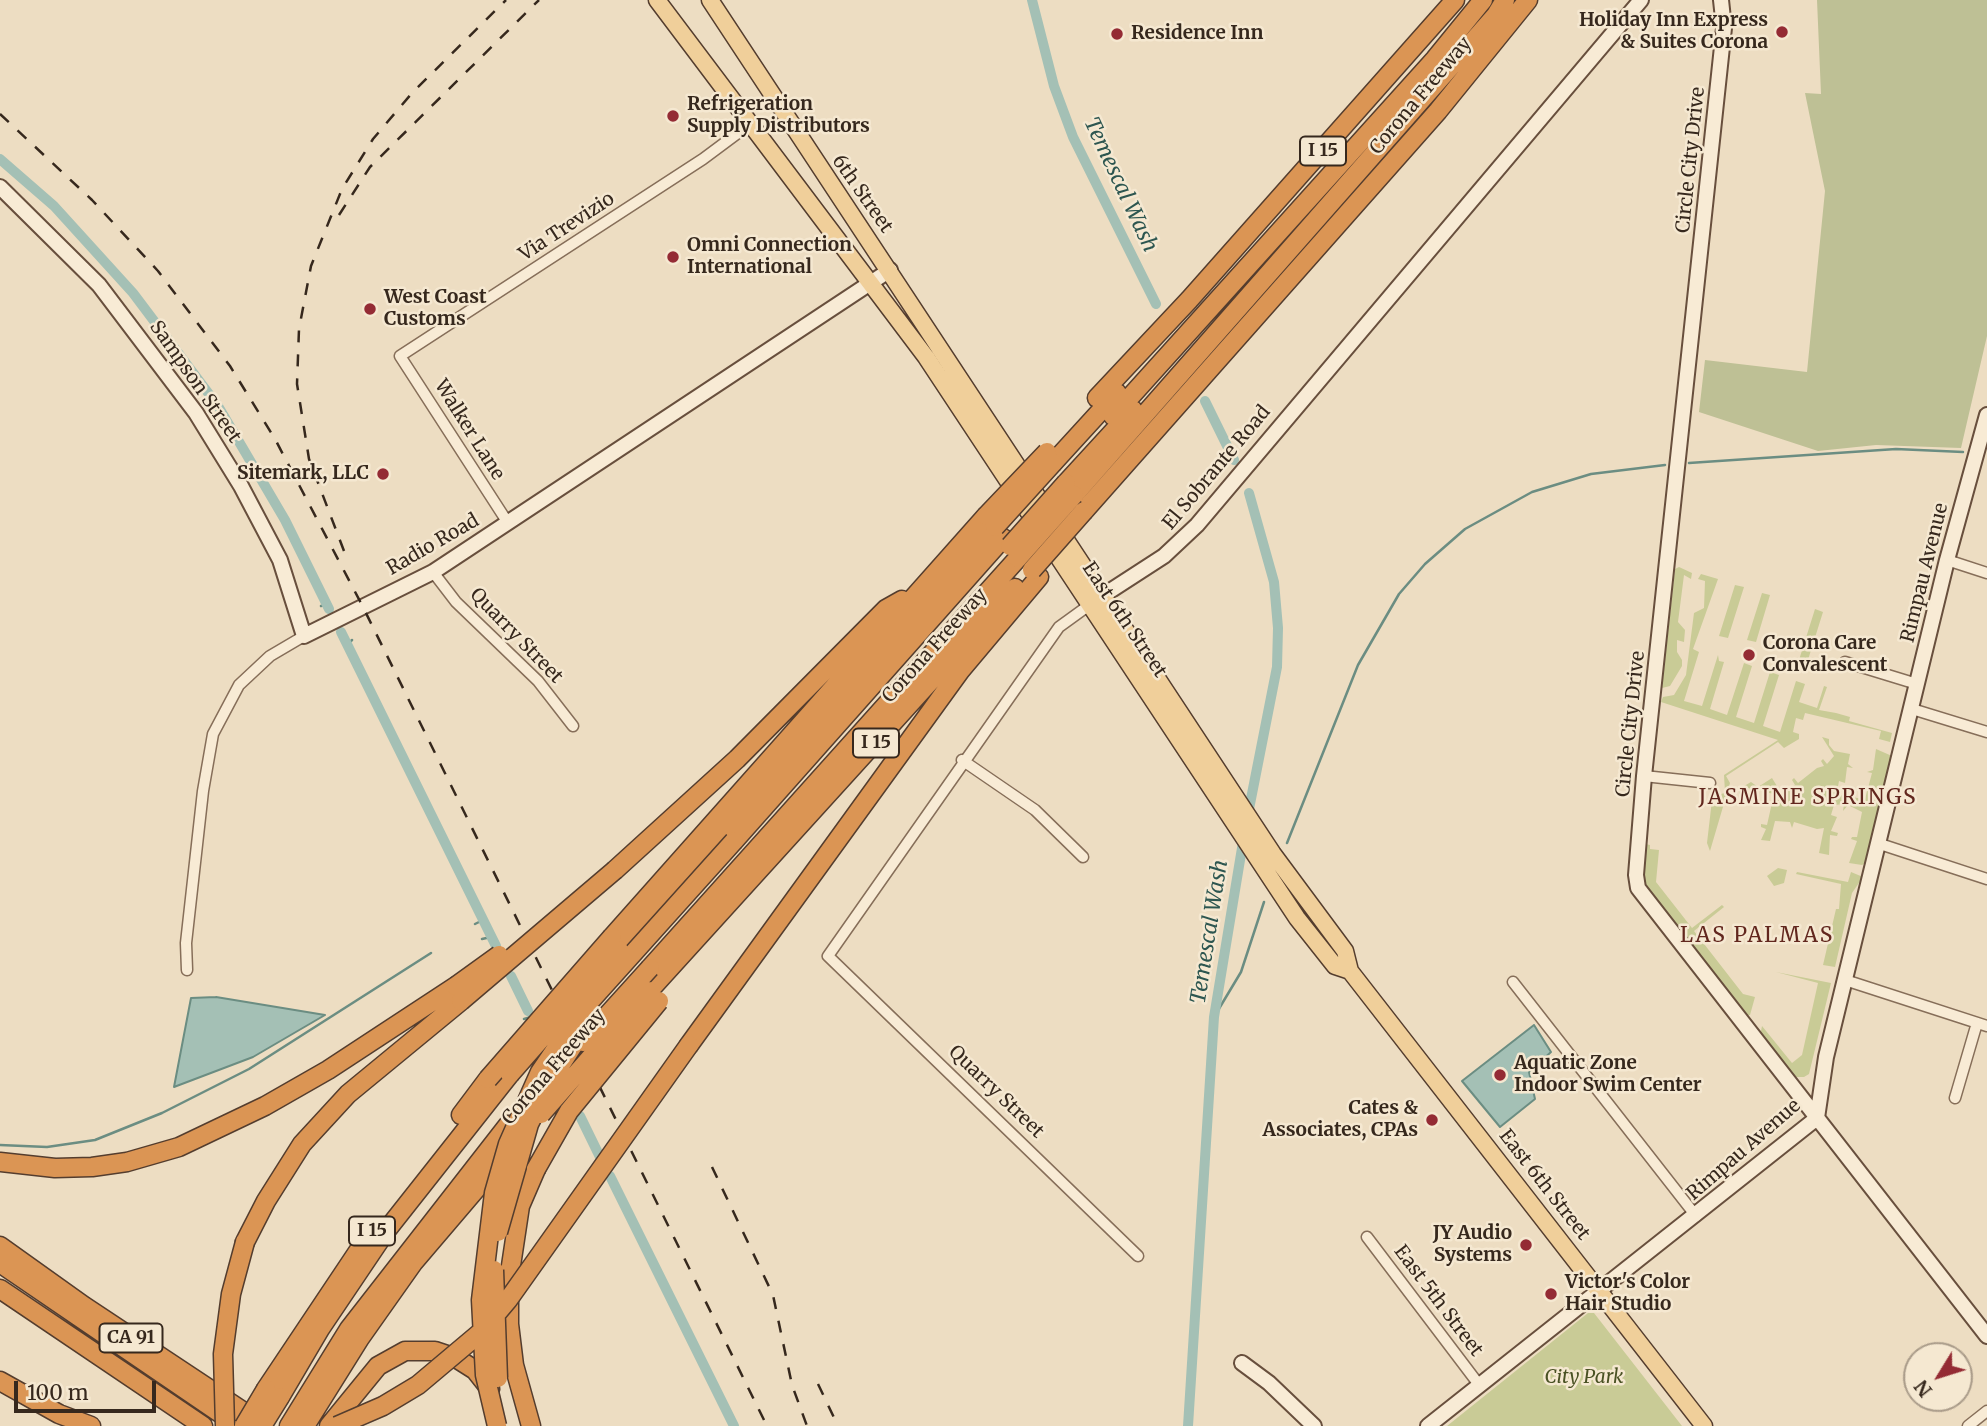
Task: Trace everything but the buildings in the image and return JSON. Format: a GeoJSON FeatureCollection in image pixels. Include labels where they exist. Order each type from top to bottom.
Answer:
{"type":"FeatureCollection","features":[{"type":"Feature","properties":{"kind":"highway","name":"Corona Freeway"},"geometry":{"type":"LineString","coordinates":[[304,1426],[314,1397],[514,1131],[654,996],[1012,547],[1060,474],[1153,380],[1455,0]]}},
{"type":"Feature","properties":{"kind":"highway"},"geometry":{"type":"LineString","coordinates":[[514,1131],[650,968],[1012,547],[1060,474],[1153,380],[1199,319],[1476,0]]}},
{"type":"Feature","properties":{"kind":"highway"},"geometry":{"type":"LineString","coordinates":[[1199,319],[1435,59],[1483,0]]}},
{"type":"Feature","properties":{"kind":"highway"},"geometry":{"type":"LineString","coordinates":[[1199,319],[1496,15],[1504,0]]}},
{"type":"Feature","properties":{"kind":"highway","name":"Corona Freeway"},"geometry":{"type":"LineString","coordinates":[[242,1426],[273,1393],[371,1232],[488,1079],[615,943],[917,592],[1012,547],[1054,561],[1063,535],[1084,511],[1153,380],[1219,355],[1438,111],[1528,0]]}},
{"type":"Feature","properties":{"kind":"highway"},"geometry":{"type":"LineString","coordinates":[[496,1426],[485,1375],[481,1300],[494,1193],[508,1144],[540,1072],[583,1009],[1012,547],[1060,474],[1153,380]]}},
{"type":"Feature","properties":{"kind":"highway"},"geometry":{"type":"LineString","coordinates":[[264,1426],[273,1393],[386,1231],[615,943],[1012,547]]}},
{"type":"Feature","properties":{"kind":"highway"},"geometry":{"type":"LineString","coordinates":[[335,1421],[383,1406],[418,1385],[481,1332],[508,1300],[960,671],[1012,547]]}},
{"type":"Feature","properties":{"kind":"highway"},"geometry":{"type":"LineString","coordinates":[[225,1426],[223,1354],[231,1294],[246,1242],[266,1201],[302,1144],[348,1094],[458,994],[615,870],[737,760],[886,609],[917,592]]}},
{"type":"Feature","properties":{"kind":"highway"},"geometry":{"type":"LineString","coordinates":[[509,1426],[496,1363],[495,1264],[501,1221],[529,1124],[552,1078],[591,1018],[738,844]]}},
{"type":"Feature","properties":{"kind":"highway"},"geometry":{"type":"LineString","coordinates":[[0,1162],[55,1168],[92,1167],[127,1162],[179,1147],[253,1112],[458,994]]}},
{"type":"Feature","properties":{"kind":"highway"},"geometry":{"type":"LineString","coordinates":[[531,1426],[514,1365],[509,1324],[509,1279],[520,1206],[536,1170],[575,1103],[654,996]]}},
{"type":"Feature","properties":{"kind":"highway","name":"CA 91"},"geometry":{"type":"LineString","coordinates":[[0,1246],[264,1426]]}},
{"type":"Feature","properties":{"kind":"highway"},"geometry":{"type":"LineString","coordinates":[[0,1263],[242,1426]]}},
{"type":"Feature","properties":{"kind":"highway","name":"CA 91"},"geometry":{"type":"LineString","coordinates":[[0,1289],[203,1426]]}},
{"type":"Feature","properties":{"kind":"highway"},"geometry":{"type":"LineString","coordinates":[[335,1421],[361,1384],[387,1359],[405,1351],[425,1350],[446,1354],[465,1363],[483,1378],[494,1398],[496,1426]]}},
{"type":"Feature","properties":{"kind":"highway"},"geometry":{"type":"LineString","coordinates":[[178,1369],[283,1426]]}},
{"type":"Feature","properties":{"kind":"highway"},"geometry":{"type":"LineString","coordinates":[[0,1381],[59,1414],[91,1426]]}},
{"type":"Feature","properties":{"kind":"highway"},"geometry":{"type":"LineString","coordinates":[[289,1426],[314,1397]]}},
{"type":"Feature","properties":{"kind":"main road"},"geometry":{"type":"LineString","coordinates":[[657,0],[872,284]]}},
{"type":"Feature","properties":{"kind":"main road"},"geometry":{"type":"LineString","coordinates":[[668,0],[692,47]]}},
{"type":"Feature","properties":{"kind":"main road","name":"6th Street"},"geometry":{"type":"LineString","coordinates":[[710,0],[818,169],[890,271]]}},
{"type":"Feature","properties":{"kind":"main road","name":"East 6th Street"},"geometry":{"type":"LineString","coordinates":[[890,271],[1270,850],[1345,951],[1350,971],[1704,1426]]}},
{"type":"Feature","properties":{"kind":"main road","name":"East 6th Street"},"geometry":{"type":"LineString","coordinates":[[872,284],[926,357],[1088,606],[1265,870],[1335,966],[1350,971]]}},
{"type":"Feature","properties":{"kind":"street","name":"El Sobrante Road"},"geometry":{"type":"LineString","coordinates":[[828,956],[962,760],[1059,626],[1164,556],[1197,525],[1264,442],[1641,0]]}},
{"type":"Feature","properties":{"kind":"street","name":"Circle City Drive"},"geometry":{"type":"LineString","coordinates":[[1721,0],[1724,28],[1644,776],[1636,875],[1638,888],[1986,1333]]}},
{"type":"Feature","properties":{"kind":"street","name":"Via Trevizio"},"geometry":{"type":"LineString","coordinates":[[400,356],[703,159],[750,124]]}},
{"type":"Feature","properties":{"kind":"street","name":"Sampson Street"},"geometry":{"type":"LineString","coordinates":[[0,187],[99,285],[196,413],[242,486],[280,561],[304,636]]}},
{"type":"Feature","properties":{"kind":"street","name":"Radio Road"},"geometry":{"type":"LineString","coordinates":[[187,970],[186,943],[203,791],[213,734],[239,685],[270,656],[304,636],[433,572],[890,271]]}},
{"type":"Feature","properties":{"kind":"street","name":"Walker Lane"},"geometry":{"type":"LineString","coordinates":[[400,356],[508,523]]}},
{"type":"Feature","properties":{"kind":"street","name":"Rimpau Avenue"},"geometry":{"type":"LineString","coordinates":[[1429,1426],[1817,1118],[1826,1057],[1947,560],[1987,415]]}},
{"type":"Feature","properties":{"kind":"street"},"geometry":{"type":"LineString","coordinates":[[1947,560],[1987,573]]}},
{"type":"Feature","properties":{"kind":"street","name":"Quarry Street"},"geometry":{"type":"LineString","coordinates":[[433,572],[456,602],[538,681],[573,726]]}},
{"type":"Feature","properties":{"kind":"street"},"geometry":{"type":"LineString","coordinates":[[1845,662],[1917,684]]}},
{"type":"Feature","properties":{"kind":"street"},"geometry":{"type":"LineString","coordinates":[[1912,709],[1987,732]]}},
{"type":"Feature","properties":{"kind":"street"},"geometry":{"type":"LineString","coordinates":[[962,760],[1035,810],[1083,857]]}},
{"type":"Feature","properties":{"kind":"street"},"geometry":{"type":"LineString","coordinates":[[1644,776],[1710,783]]}},
{"type":"Feature","properties":{"kind":"street"},"geometry":{"type":"LineString","coordinates":[[1880,844],[1987,879]]}},
{"type":"Feature","properties":{"kind":"street","name":"Quarry Street"},"geometry":{"type":"LineString","coordinates":[[828,956],[1138,1256]]}},
{"type":"Feature","properties":{"kind":"street"},"geometry":{"type":"LineString","coordinates":[[1845,980],[1982,1024],[1955,1098]]}},
{"type":"Feature","properties":{"kind":"street"},"geometry":{"type":"LineString","coordinates":[[1513,982],[1696,1216]]}},
{"type":"Feature","properties":{"kind":"street","name":"East 5th Street"},"geometry":{"type":"LineString","coordinates":[[1367,1237],[1480,1386]]}},
{"type":"Feature","properties":{"kind":"street"},"geometry":{"type":"LineString","coordinates":[[1242,1363],[1314,1426]]}},
{"type":"Feature","properties":{"kind":"street"},"geometry":{"type":"LineString","coordinates":[[1968,1426],[1987,1411]]}},
{"type":"Feature","properties":{"kind":"green space"},"geometry":{"type":"Polygon","coordinates":[[[1817,0],[1987,0],[1987,336],[1961,448],[1876,445],[1818,451],[1699,412],[1705,360],[1807,372],[1825,191],[1805,93],[1821,94],[1817,0]]]}},
{"type":"Feature","properties":{"kind":"green space"},"geometry":{"type":"Polygon","coordinates":[[[1679,567],[1692,573],[1691,579],[1684,575],[1678,622],[1685,630],[1684,642],[1677,640],[1677,652],[1682,666],[1670,686],[1662,688],[1675,569],[1679,567]]]}},
{"type":"Feature","properties":{"kind":"green space"},"geometry":{"type":"Polygon","coordinates":[[[1701,574],[1718,579],[1693,649],[1699,652],[1684,701],[1702,706],[1718,655],[1719,661],[1724,662],[1710,709],[1727,715],[1744,663],[1752,666],[1736,717],[1754,723],[1770,672],[1779,675],[1763,726],[1780,732],[1796,681],[1805,684],[1799,702],[1817,708],[1824,686],[1827,687],[1819,710],[1850,717],[1849,721],[1892,733],[1890,742],[1879,739],[1881,731],[1805,713],[1803,720],[1796,718],[1793,732],[1799,734],[1799,739],[1784,748],[1778,742],[1726,776],[1730,783],[1710,851],[1707,843],[1712,800],[1725,792],[1724,775],[1778,740],[1661,702],[1663,697],[1674,695],[1686,675],[1694,613],[1704,608],[1705,581],[1698,579],[1701,574]]]}},
{"type":"Feature","properties":{"kind":"green space"},"geometry":{"type":"Polygon","coordinates":[[[1735,585],[1744,587],[1728,638],[1719,636],[1735,585]]]}},
{"type":"Feature","properties":{"kind":"green space"},"geometry":{"type":"Polygon","coordinates":[[[1762,593],[1770,595],[1756,642],[1747,640],[1762,593]]]}},
{"type":"Feature","properties":{"kind":"green space"},"geometry":{"type":"Polygon","coordinates":[[[1815,609],[1823,612],[1807,663],[1799,660],[1815,609]]]}},
{"type":"Feature","properties":{"kind":"green space"},"geometry":{"type":"Polygon","coordinates":[[[1822,737],[1829,739],[1829,745],[1834,751],[1850,754],[1848,764],[1853,768],[1847,767],[1845,783],[1839,781],[1837,792],[1840,795],[1846,796],[1848,791],[1850,797],[1865,799],[1872,773],[1867,772],[1873,770],[1876,749],[1892,756],[1867,862],[1862,865],[1849,863],[1857,841],[1851,839],[1857,837],[1862,812],[1848,805],[1843,811],[1844,804],[1834,805],[1831,815],[1837,817],[1831,831],[1838,833],[1837,836],[1830,835],[1829,855],[1819,853],[1824,828],[1817,829],[1794,822],[1792,828],[1790,822],[1775,821],[1770,841],[1761,840],[1766,829],[1761,827],[1761,824],[1767,825],[1774,794],[1748,788],[1746,796],[1739,794],[1739,789],[1751,782],[1758,787],[1772,778],[1780,791],[1788,786],[1789,788],[1795,785],[1792,780],[1794,778],[1798,783],[1817,768],[1824,766],[1821,761],[1823,759],[1827,764],[1834,756],[1822,737]]]}},
{"type":"Feature","properties":{"kind":"green space"},"geometry":{"type":"Polygon","coordinates":[[[1646,844],[1650,845],[1650,849],[1659,850],[1656,882],[1692,928],[1722,905],[1724,907],[1694,931],[1743,994],[1755,997],[1750,1015],[1744,1015],[1646,888],[1643,871],[1646,844]]]}},
{"type":"Feature","properties":{"kind":"green space"},"geometry":{"type":"Polygon","coordinates":[[[1778,868],[1787,870],[1784,883],[1774,886],[1767,876],[1778,868]]]}},
{"type":"Feature","properties":{"kind":"green space"},"geometry":{"type":"Polygon","coordinates":[[[1797,872],[1848,882],[1851,872],[1863,877],[1852,893],[1835,967],[1823,965],[1836,909],[1839,909],[1841,884],[1796,874],[1797,872]]]}},
{"type":"Feature","properties":{"kind":"green space"},"geometry":{"type":"Polygon","coordinates":[[[1776,972],[1831,983],[1809,1074],[1804,1077],[1793,1077],[1760,1036],[1762,1026],[1792,1063],[1802,1055],[1818,983],[1776,972]]]}},
{"type":"Feature","properties":{"kind":"green space","name":"City Park"},"geometry":{"type":"Polygon","coordinates":[[[1588,1313],[1594,1313],[1682,1426],[1447,1426],[1588,1313]]]}},
{"type":"Feature","properties":{"kind":"shaded area"},"geometry":{"type":"Polygon","coordinates":[[[216,997],[325,1015],[253,1057],[174,1087],[191,998],[216,997]]]}},
{"type":"Feature","properties":{"kind":"shaded area","name":"Aquatic Zone Indoor Swim Center"},"geometry":{"type":"Polygon","coordinates":[[[1534,1025],[1551,1052],[1529,1072],[1535,1099],[1500,1127],[1462,1081],[1534,1025]]]}},
{"type":"Feature","properties":{"kind":"waterway","name":"Temescal Wash"},"geometry":{"type":"LineString","coordinates":[[1032,0],[1054,86],[1073,137],[1156,304]]}},
{"type":"Feature","properties":{"kind":"waterway"},"geometry":{"type":"LineString","coordinates":[[0,159],[54,206],[133,293],[218,406],[285,520],[329,609]]}},
{"type":"Feature","properties":{"kind":"waterway","name":"Temescal Wash"},"geometry":{"type":"LineString","coordinates":[[1205,401],[1234,460]]}},
{"type":"Feature","properties":{"kind":"waterway"},"geometry":{"type":"LineString","coordinates":[[1689,463],[1896,449],[1963,452]]}},
{"type":"Feature","properties":{"kind":"waterway"},"geometry":{"type":"LineString","coordinates":[[1287,843],[1358,665],[1399,594],[1425,564],[1465,529],[1532,492],[1591,474],[1665,465]]}},
{"type":"Feature","properties":{"kind":"waterway","name":"Temescal Wash"},"geometry":{"type":"LineString","coordinates":[[1248,814],[1277,667],[1278,628],[1274,582],[1249,493]]}},
{"type":"Feature","properties":{"kind":"waterway"},"geometry":{"type":"LineString","coordinates":[[321,606],[327,604]]}},
{"type":"Feature","properties":{"kind":"waterway"},"geometry":{"type":"LineString","coordinates":[[341,632],[496,946]]}},
{"type":"Feature","properties":{"kind":"waterway"},"geometry":{"type":"LineString","coordinates":[[349,643],[352,640]]}},
{"type":"Feature","properties":{"kind":"waterway","name":"Temescal Wash"},"geometry":{"type":"LineString","coordinates":[[1188,1426],[1214,1017],[1244,836]]}},
{"type":"Feature","properties":{"kind":"waterway"},"geometry":{"type":"LineString","coordinates":[[1214,1017],[1241,972],[1264,902]]}},
{"type":"Feature","properties":{"kind":"waterway"},"geometry":{"type":"LineString","coordinates":[[475,924],[483,920]]}},
{"type":"Feature","properties":{"kind":"waterway"},"geometry":{"type":"LineString","coordinates":[[482,939],[491,937]]}},
{"type":"Feature","properties":{"kind":"waterway"},"geometry":{"type":"LineString","coordinates":[[0,1145],[47,1147],[95,1140],[162,1113],[249,1069],[431,953]]}},
{"type":"Feature","properties":{"kind":"waterway"},"geometry":{"type":"LineString","coordinates":[[511,976],[528,1011]]}},
{"type":"Feature","properties":{"kind":"waterway"},"geometry":{"type":"LineString","coordinates":[[524,1019],[531,1017]]}},
{"type":"Feature","properties":{"kind":"waterway"},"geometry":{"type":"LineString","coordinates":[[580,1116],[600,1157]]}},
{"type":"Feature","properties":{"kind":"waterway"},"geometry":{"type":"LineString","coordinates":[[610,1176],[734,1426]]}},
{"type":"Feature","properties":{"kind":"railway"},"geometry":{"type":"LineString","coordinates":[[344,551],[309,459],[297,384],[299,329],[311,266],[342,189],[373,139],[412,93],[506,0]]}},
{"type":"Feature","properties":{"kind":"railway"},"geometry":{"type":"LineString","coordinates":[[339,215],[370,167],[539,0]]}},
{"type":"Feature","properties":{"kind":"railway"},"geometry":{"type":"LineString","coordinates":[[0,114],[92,200],[158,271],[230,366],[275,439],[363,607],[767,1426]]}},
{"type":"Feature","properties":{"kind":"railway"},"geometry":{"type":"LineString","coordinates":[[712,1167],[773,1295],[792,1385],[807,1426]]}},
{"type":"Feature","properties":{"kind":"railway"},"geometry":{"type":"LineString","coordinates":[[818,1384],[838,1426]]}},
{"type":"Feature","properties":{"kind":"place","name":"Holiday Inn Express & Suites Corona"},"geometry":{"type":"Point","coordinates":[1782,32]}},
{"type":"Feature","properties":{"kind":"place","name":"Residence Inn"},"geometry":{"type":"Point","coordinates":[1117,34]}},
{"type":"Feature","properties":{"kind":"place","name":"Refrigeration Supply Distributors"},"geometry":{"type":"Point","coordinates":[673,116]}},
{"type":"Feature","properties":{"kind":"place","name":"Omni Connection International"},"geometry":{"type":"Point","coordinates":[673,257]}},
{"type":"Feature","properties":{"kind":"place","name":"West Coast Customs"},"geometry":{"type":"Point","coordinates":[370,309]}},
{"type":"Feature","properties":{"kind":"place","name":"Sitemark, LLC"},"geometry":{"type":"Point","coordinates":[383,474]}},
{"type":"Feature","properties":{"kind":"place","name":"Corona Care Convalescent"},"geometry":{"type":"Point","coordinates":[1749,655]}},
{"type":"Feature","properties":{"kind":"place","name":"Aquatic Zone Indoor Swim Center"},"geometry":{"type":"Point","coordinates":[1500,1075]}},
{"type":"Feature","properties":{"kind":"place","name":"Cates & Associates, CPAs"},"geometry":{"type":"Point","coordinates":[1432,1120]}},
{"type":"Feature","properties":{"kind":"place","name":"JY Audio Systems"},"geometry":{"type":"Point","coordinates":[1526,1245]}},
{"type":"Feature","properties":{"kind":"place","name":"Victor's Color Hair Studio"},"geometry":{"type":"Point","coordinates":[1551,1294]}},
{"type":"Feature","properties":{"kind":"district","name":"JASMINE SPRINGS"},"geometry":{"type":"Point","coordinates":[1808,798]}},
{"type":"Feature","properties":{"kind":"district","name":"LAS PALMAS"},"geometry":{"type":"Point","coordinates":[1757,936]}}]}
